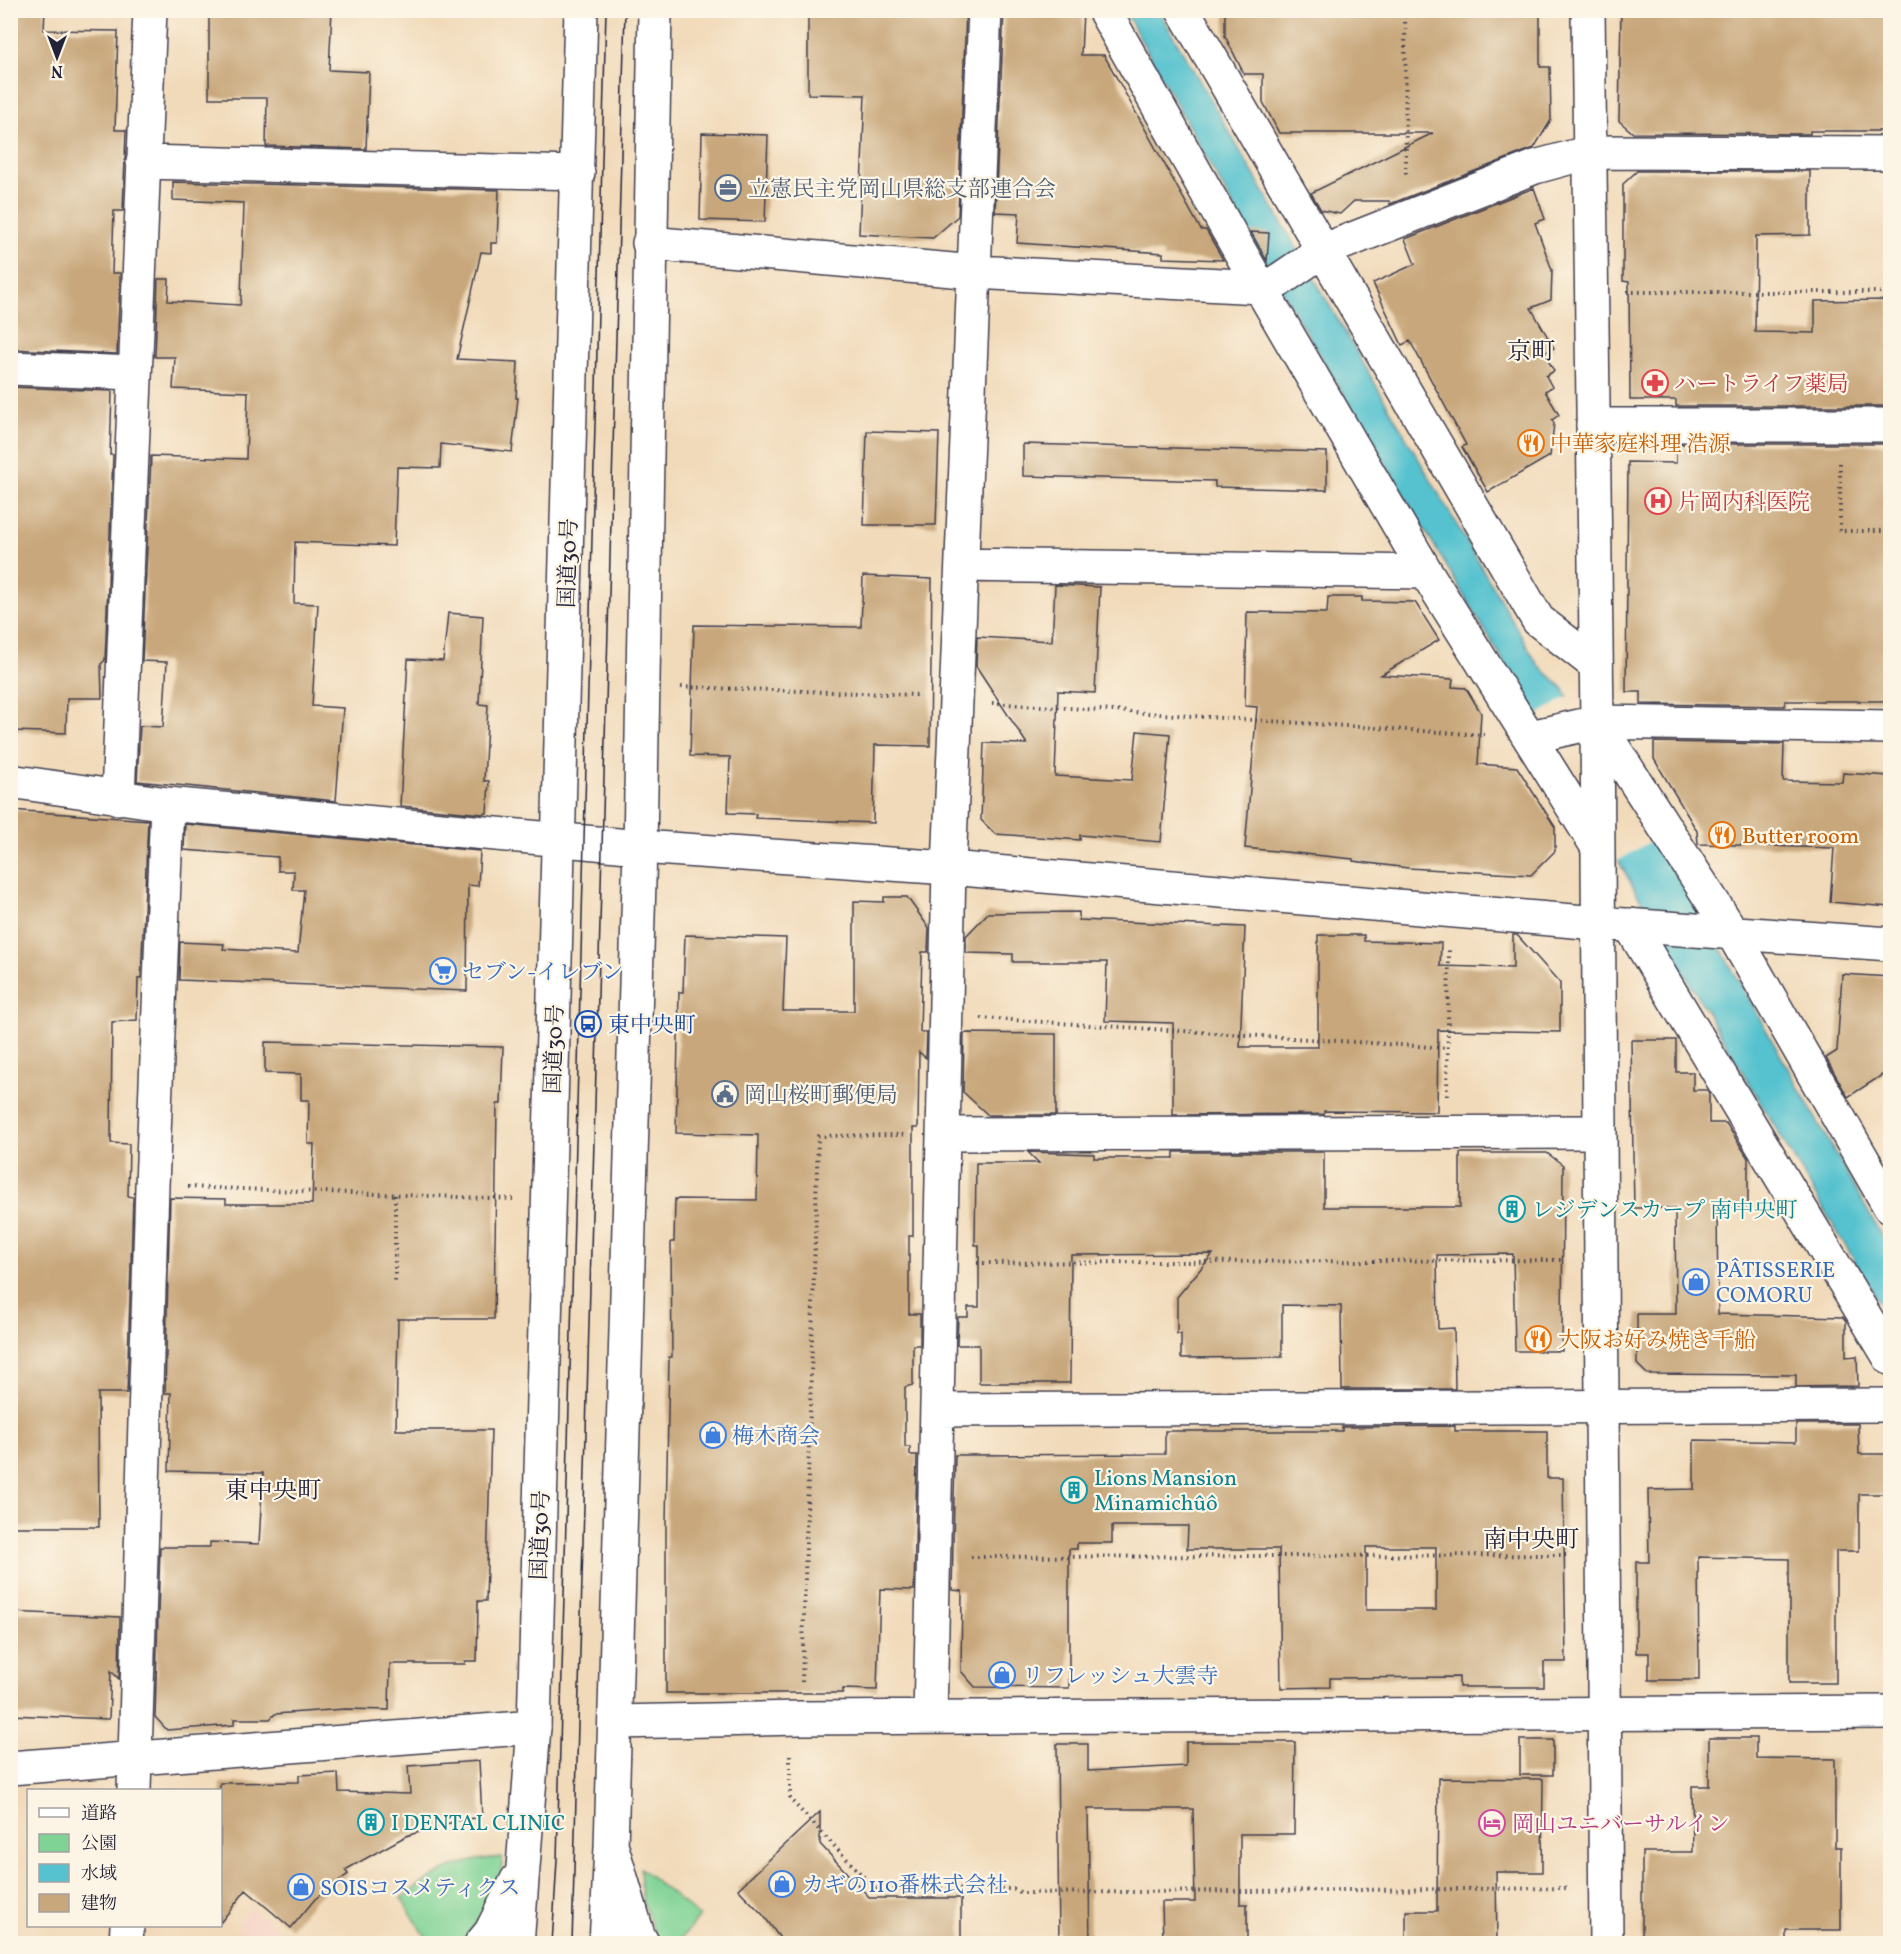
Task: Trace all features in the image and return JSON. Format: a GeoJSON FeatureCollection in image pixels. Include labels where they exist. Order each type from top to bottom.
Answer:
{"type":"FeatureCollection","features":[{"type":"Feature","properties":{"kind":"main road"},"geometry":{"type":"LineString","coordinates":[[118,798],[150,10]]}},
{"type":"Feature","properties":{"kind":"main road","name":"国道30号"},"geometry":{"type":"LineString","coordinates":[[517,1944],[534,1727],[581,10]]}},
{"type":"Feature","properties":{"kind":"main road"},"geometry":{"type":"LineString","coordinates":[[606,1944],[615,1722],[640,847],[649,243],[655,10]]}},
{"type":"Feature","properties":{"kind":"main road"},"geometry":{"type":"LineString","coordinates":[[930,1717],[949,868],[985,10]]}},
{"type":"Feature","properties":{"kind":"main road"},"geometry":{"type":"LineString","coordinates":[[1104,10],[1266,286],[1426,572],[1541,735],[1597,846]]}},
{"type":"Feature","properties":{"kind":"main road"},"geometry":{"type":"LineString","coordinates":[[1184,10],[1316,255],[1538,620],[1596,665]]}},
{"type":"Feature","properties":{"kind":"main road"},"geometry":{"type":"LineString","coordinates":[[1588,10],[1596,665],[1593,731],[1597,814],[1606,1944]]}},
{"type":"Feature","properties":{"kind":"main road"},"geometry":{"type":"LineString","coordinates":[[649,243],[975,272],[1266,286],[1316,255],[1536,168],[1590,152],[1890,153]]}},
{"type":"Feature","properties":{"kind":"main road"},"geometry":{"type":"LineString","coordinates":[[143,162],[578,173]]}},
{"type":"Feature","properties":{"kind":"main road"},"geometry":{"type":"LineString","coordinates":[[10,368],[135,373]]}},
{"type":"Feature","properties":{"kind":"main road"},"geometry":{"type":"LineString","coordinates":[[1593,425],[1890,425]]}},
{"type":"Feature","properties":{"kind":"main road"},"geometry":{"type":"LineString","coordinates":[[962,564],[1426,572]]}},
{"type":"Feature","properties":{"kind":"main road"},"geometry":{"type":"LineString","coordinates":[[1541,735],[1593,731],[1890,727]]}},
{"type":"Feature","properties":{"kind":"main road"},"geometry":{"type":"LineString","coordinates":[[1593,731],[1726,932],[1890,1207]]}},
{"type":"Feature","properties":{"kind":"main road"},"geometry":{"type":"LineString","coordinates":[[10,781],[167,804],[640,847],[949,868],[1597,923],[1890,944]]}},
{"type":"Feature","properties":{"kind":"main road"},"geometry":{"type":"LineString","coordinates":[[134,1789],[152,1186],[167,804]]}},
{"type":"Feature","properties":{"kind":"main road"},"geometry":{"type":"LineString","coordinates":[[1642,926],[1890,1358]]}},
{"type":"Feature","properties":{"kind":"main road"},"geometry":{"type":"LineString","coordinates":[[943,1134],[1599,1132]]}},
{"type":"Feature","properties":{"kind":"main road"},"geometry":{"type":"LineString","coordinates":[[937,1410],[1890,1405]]}},
{"type":"Feature","properties":{"kind":"main road"},"geometry":{"type":"LineString","coordinates":[[615,1722],[796,1718],[1890,1712]]}},
{"type":"Feature","properties":{"kind":"main road"},"geometry":{"type":"LineString","coordinates":[[10,1768],[135,1756],[534,1727]]}},
{"type":"Feature","properties":{"kind":"main road"},"geometry":{"type":"LineString","coordinates":[[611,1847],[638,1935],[643,1944]]}},
{"type":"Feature","properties":{"kind":"main road"},"geometry":{"type":"LineString","coordinates":[[481,1944],[491,1932],[524,1866]]}},
{"type":"Feature","properties":{"kind":"main road"},"geometry":{"type":"LineString","coordinates":[[126,1944],[127,1927]]}},
{"type":"Feature","properties":{"kind":"path"},"geometry":{"type":"LineString","coordinates":[[1405,10],[1407,218]]}},
{"type":"Feature","properties":{"kind":"path"},"geometry":{"type":"LineString","coordinates":[[1592,292],[1890,292]]}},
{"type":"Feature","properties":{"kind":"path"},"geometry":{"type":"LineString","coordinates":[[1840,425],[1840,531],[1890,531]]}},
{"type":"Feature","properties":{"kind":"path"},"geometry":{"type":"LineString","coordinates":[[674,686],[956,698],[983,702],[1541,735]]}},
{"type":"Feature","properties":{"kind":"path"},"geometry":{"type":"LineString","coordinates":[[1447,1133],[1449,944]]}},
{"type":"Feature","properties":{"kind":"path"},"geometry":{"type":"LineString","coordinates":[[946,1016],[1448,1048]]}},
{"type":"Feature","properties":{"kind":"path"},"geometry":{"type":"LineString","coordinates":[[943,1134],[818,1136],[796,1718],[790,1799],[875,1889],[1014,1889],[1022,1893],[1606,1888]]}},
{"type":"Feature","properties":{"kind":"path"},"geometry":{"type":"LineString","coordinates":[[152,1186],[517,1199]]}},
{"type":"Feature","properties":{"kind":"path"},"geometry":{"type":"LineString","coordinates":[[395,1195],[395,1284]]}},
{"type":"Feature","properties":{"kind":"path"},"geometry":{"type":"LineString","coordinates":[[940,1263],[1600,1260]]}},
{"type":"Feature","properties":{"kind":"path"},"geometry":{"type":"LineString","coordinates":[[934,1557],[1603,1555]]}},
{"type":"Feature","properties":{"kind":"shaded area"},"geometry":{"type":"Polygon","coordinates":[[[251,1907],[286,1935],[282,1943],[237,1943],[237,1925],[251,1907]]]}},
{"type":"Feature","properties":{"kind":"green space"},"geometry":{"type":"Polygon","coordinates":[[[502,1857],[499,1880],[494,1892],[460,1943],[430,1943],[401,1898],[426,1881],[459,1864],[502,1857]]]}},
{"type":"Feature","properties":{"kind":"green space"},"geometry":{"type":"Polygon","coordinates":[[[640,1868],[699,1916],[678,1943],[660,1943],[657,1940],[642,1898],[640,1868]]]}},
{"type":"Feature","properties":{"kind":"water"},"geometry":{"type":"Polygon","coordinates":[[[1125,11],[1159,11],[1538,665],[1563,688],[1722,951],[1890,1251],[1890,1321],[1639,897],[1534,712],[1263,260],[1125,11]]]}},
{"type":"Feature","properties":{"kind":"pier"},"geometry":{"type":"Polygon","coordinates":[[[1571,695],[1656,838],[1618,861],[1534,717],[1571,695]]]}},
{"type":"Feature","properties":{"kind":"building"},"geometry":{"type":"Polygon","coordinates":[[[10,10],[45,10],[44,30],[118,31],[115,130],[126,130],[123,211],[114,211],[112,273],[120,273],[117,354],[10,349],[10,10]]]}},
{"type":"Feature","properties":{"kind":"building"},"geometry":{"type":"Polygon","coordinates":[[[209,10],[332,10],[329,70],[369,72],[366,149],[266,146],[267,98],[209,98],[209,10]]]}},
{"type":"Feature","properties":{"kind":"building"},"geometry":{"type":"Polygon","coordinates":[[[808,10],[966,10],[958,216],[933,238],[859,234],[865,95],[808,94],[808,10]]]}},
{"type":"Feature","properties":{"kind":"building"},"geometry":{"type":"Polygon","coordinates":[[[1004,10],[1083,10],[1081,55],[1104,55],[1201,230],[1206,230],[1223,260],[1163,258],[1163,253],[1017,243],[1019,213],[995,212],[1004,10]]]}},
{"type":"Feature","properties":{"kind":"building"},"geometry":{"type":"Polygon","coordinates":[[[1225,10],[1515,10],[1515,14],[1540,14],[1540,67],[1550,67],[1551,120],[1534,148],[1390,204],[1389,201],[1354,201],[1340,214],[1321,210],[1311,193],[1433,133],[1279,133],[1263,102],[1263,74],[1244,74],[1225,36],[1225,10]]]}},
{"type":"Feature","properties":{"kind":"building"},"geometry":{"type":"Polygon","coordinates":[[[1621,10],[1890,10],[1890,126],[1882,126],[1882,131],[1810,131],[1810,134],[1633,133],[1619,121],[1621,10]]]}},
{"type":"Feature","properties":{"kind":"building"},"geometry":{"type":"Polygon","coordinates":[[[702,133],[768,135],[765,222],[700,220],[702,133]]]}},
{"type":"Feature","properties":{"kind":"building"},"geometry":{"type":"Polygon","coordinates":[[[1637,171],[1810,171],[1810,235],[1756,236],[1755,332],[1815,333],[1815,301],[1890,300],[1890,406],[1676,406],[1676,400],[1630,400],[1629,282],[1623,281],[1623,184],[1637,171]]]}},
{"type":"Feature","properties":{"kind":"building"},"geometry":{"type":"Polygon","coordinates":[[[173,182],[499,190],[497,243],[491,243],[491,253],[481,252],[457,359],[518,362],[516,398],[518,398],[512,452],[441,444],[440,468],[397,467],[394,546],[295,542],[294,603],[318,604],[312,706],[343,708],[336,801],[137,781],[140,726],[163,727],[167,662],[142,661],[151,456],[246,459],[248,392],[173,389],[175,357],[155,357],[158,279],[169,279],[168,301],[240,305],[244,203],[173,200],[173,182]]]}},
{"type":"Feature","properties":{"kind":"building"},"geometry":{"type":"Polygon","coordinates":[[[1534,188],[1545,219],[1535,223],[1552,270],[1551,300],[1531,308],[1554,348],[1544,353],[1554,371],[1546,376],[1552,387],[1545,391],[1559,415],[1552,420],[1554,424],[1550,456],[1488,492],[1462,447],[1466,445],[1410,341],[1402,345],[1373,283],[1415,264],[1405,239],[1534,188]]]}},
{"type":"Feature","properties":{"kind":"building"},"geometry":{"type":"Polygon","coordinates":[[[1251,232],[1269,233],[1267,261],[1251,232]]]}},
{"type":"Feature","properties":{"kind":"building"},"geometry":{"type":"Polygon","coordinates":[[[10,387],[112,391],[110,455],[113,455],[105,660],[101,664],[102,698],[67,698],[66,733],[15,731],[15,724],[10,724],[10,387]]]}},
{"type":"Feature","properties":{"kind":"building"},"geometry":{"type":"Polygon","coordinates":[[[867,431],[939,433],[936,525],[864,525],[867,431]]]}},
{"type":"Feature","properties":{"kind":"building"},"geometry":{"type":"Polygon","coordinates":[[[1023,444],[1327,452],[1327,490],[1215,487],[1215,481],[1023,476],[1023,444]]]}},
{"type":"Feature","properties":{"kind":"building"},"geometry":{"type":"Polygon","coordinates":[[[1676,444],[1890,444],[1890,701],[1785,701],[1785,706],[1641,704],[1641,692],[1626,692],[1628,462],[1676,463],[1676,444]]]}},
{"type":"Feature","properties":{"kind":"building"},"geometry":{"type":"Polygon","coordinates":[[[863,576],[932,579],[930,746],[875,745],[873,823],[755,818],[756,814],[728,813],[730,757],[690,756],[694,625],[861,627],[863,576]]]}},
{"type":"Feature","properties":{"kind":"building"},"geometry":{"type":"Polygon","coordinates":[[[1055,585],[1100,587],[1095,693],[1058,691],[1055,776],[1132,780],[1137,731],[1170,734],[1161,842],[1080,835],[1080,840],[995,834],[981,820],[984,743],[1027,744],[976,666],[977,637],[1052,641],[1055,585]]]}},
{"type":"Feature","properties":{"kind":"building"},"geometry":{"type":"Polygon","coordinates":[[[1328,597],[1362,597],[1362,601],[1415,602],[1439,640],[1381,675],[1453,679],[1452,687],[1466,688],[1481,713],[1478,764],[1517,767],[1555,827],[1555,851],[1531,875],[1408,868],[1353,861],[1353,859],[1245,848],[1257,707],[1245,706],[1247,612],[1327,613],[1328,597]]]}},
{"type":"Feature","properties":{"kind":"building"},"geometry":{"type":"Polygon","coordinates":[[[448,613],[483,616],[479,704],[488,705],[484,781],[489,781],[487,813],[483,814],[400,806],[408,659],[443,661],[448,613]]]}},
{"type":"Feature","properties":{"kind":"building"},"geometry":{"type":"Polygon","coordinates":[[[1654,742],[1784,744],[1783,781],[1842,782],[1843,773],[1890,776],[1890,907],[1830,902],[1834,848],[1698,844],[1697,831],[1654,759],[1654,742]]]}},
{"type":"Feature","properties":{"kind":"building"},"geometry":{"type":"Polygon","coordinates":[[[10,810],[148,820],[137,1020],[112,1022],[111,1143],[129,1144],[128,1196],[133,1197],[127,1393],[98,1393],[99,1527],[10,1527],[10,810]]]}},
{"type":"Feature","properties":{"kind":"building"},"geometry":{"type":"Polygon","coordinates":[[[185,824],[480,851],[478,886],[468,885],[467,991],[179,980],[180,942],[224,944],[223,949],[298,953],[304,890],[293,890],[294,871],[278,871],[278,857],[184,850],[185,824]]]}},
{"type":"Feature","properties":{"kind":"building"},"geometry":{"type":"Polygon","coordinates":[[[884,897],[907,897],[929,928],[928,952],[922,952],[920,1032],[927,1032],[926,1058],[919,1052],[918,1128],[913,1128],[913,1236],[909,1236],[909,1314],[920,1314],[920,1345],[913,1345],[913,1385],[905,1387],[905,1447],[910,1447],[910,1455],[917,1455],[914,1590],[880,1589],[877,1690],[843,1689],[843,1693],[666,1693],[666,1524],[669,1357],[672,1357],[671,1242],[674,1242],[675,1199],[757,1200],[758,1135],[676,1133],[679,992],[683,992],[685,935],[786,938],[783,1011],[854,1011],[854,901],[884,902],[884,897]]]}},
{"type":"Feature","properties":{"kind":"building"},"geometry":{"type":"Polygon","coordinates":[[[1079,912],[1079,920],[1245,927],[1240,1047],[1318,1047],[1318,935],[1364,935],[1364,941],[1441,943],[1440,966],[1513,968],[1513,935],[1517,935],[1560,983],[1560,1032],[1438,1030],[1437,1112],[1324,1111],[1324,1114],[1173,1115],[1173,1023],[1105,1021],[1107,962],[1013,962],[1013,954],[966,953],[966,936],[988,913],[1079,912]]]}},
{"type":"Feature","properties":{"kind":"building"},"geometry":{"type":"Polygon","coordinates":[[[1842,974],[1890,977],[1890,1070],[1848,1097],[1826,1058],[1837,1051],[1842,974]]]}},
{"type":"Feature","properties":{"kind":"building"},"geometry":{"type":"Polygon","coordinates":[[[964,1033],[1056,1034],[1056,1115],[988,1115],[963,1092],[964,1033]]]}},
{"type":"Feature","properties":{"kind":"building"},"geometry":{"type":"Polygon","coordinates":[[[1631,1040],[1676,1040],[1676,1072],[1693,1072],[1693,1090],[1707,1090],[1709,1093],[1709,1123],[1726,1123],[1748,1158],[1748,1207],[1717,1207],[1718,1314],[1843,1317],[1846,1321],[1846,1357],[1857,1356],[1858,1386],[1796,1387],[1796,1375],[1647,1374],[1637,1364],[1637,1314],[1676,1314],[1675,1208],[1634,1208],[1631,1040]]]}},
{"type":"Feature","properties":{"kind":"building"},"geometry":{"type":"Polygon","coordinates":[[[265,1042],[503,1047],[501,1104],[497,1104],[494,1319],[398,1319],[396,1430],[491,1430],[486,1601],[478,1601],[477,1661],[465,1661],[465,1664],[390,1664],[389,1710],[345,1709],[275,1714],[270,1719],[234,1719],[234,1725],[167,1730],[155,1717],[160,1547],[210,1547],[210,1542],[259,1544],[263,1473],[169,1471],[171,1393],[165,1393],[170,1198],[226,1199],[226,1204],[312,1204],[314,1144],[308,1144],[309,1100],[301,1100],[301,1074],[265,1073],[265,1042]]]}},
{"type":"Feature","properties":{"kind":"building"},"geometry":{"type":"Polygon","coordinates":[[[1028,1152],[1094,1154],[1094,1158],[1174,1158],[1174,1152],[1324,1152],[1324,1207],[1460,1207],[1460,1153],[1547,1153],[1563,1165],[1562,1351],[1515,1351],[1513,1254],[1437,1255],[1438,1329],[1454,1328],[1455,1389],[1342,1389],[1341,1306],[1282,1305],[1282,1357],[1181,1358],[1181,1334],[1177,1334],[1177,1297],[1213,1254],[1071,1255],[1070,1383],[979,1383],[979,1345],[957,1345],[958,1317],[968,1317],[968,1307],[979,1307],[979,1245],[975,1245],[976,1163],[1039,1163],[1028,1152]]]}},
{"type":"Feature","properties":{"kind":"building"},"geometry":{"type":"Polygon","coordinates":[[[1796,1424],[1858,1424],[1859,1454],[1890,1454],[1890,1494],[1859,1494],[1859,1551],[1836,1551],[1836,1683],[1789,1683],[1789,1559],[1698,1557],[1699,1680],[1649,1680],[1649,1653],[1636,1653],[1636,1562],[1649,1562],[1648,1490],[1694,1489],[1694,1440],[1796,1442],[1796,1424]]]}},
{"type":"Feature","properties":{"kind":"building"},"geometry":{"type":"Polygon","coordinates":[[[1455,1426],[1455,1431],[1547,1431],[1547,1478],[1563,1478],[1566,1662],[1544,1662],[1544,1687],[1459,1687],[1459,1677],[1330,1678],[1330,1687],[1281,1688],[1279,1549],[1187,1549],[1188,1526],[1112,1526],[1112,1543],[1077,1543],[1077,1549],[1069,1549],[1069,1688],[975,1687],[961,1671],[962,1591],[952,1590],[955,1455],[1165,1454],[1165,1431],[1342,1431],[1342,1427],[1455,1426]],[[1366,1547],[1366,1610],[1436,1610],[1436,1547],[1366,1547]]]}},
{"type":"Feature","properties":{"kind":"building"},"geometry":{"type":"Polygon","coordinates":[[[10,1612],[120,1617],[119,1679],[111,1671],[109,1719],[10,1715],[10,1612]]]}},
{"type":"Feature","properties":{"kind":"building"},"geometry":{"type":"Polygon","coordinates":[[[1709,1738],[1756,1738],[1756,1758],[1835,1759],[1835,1847],[1841,1847],[1841,1930],[1786,1930],[1786,1944],[1642,1944],[1642,1852],[1693,1852],[1692,1786],[1709,1786],[1709,1738]]]}},
{"type":"Feature","properties":{"kind":"building"},"geometry":{"type":"Polygon","coordinates":[[[1520,1740],[1553,1740],[1553,1775],[1520,1775],[1520,1740]]]}},
{"type":"Feature","properties":{"kind":"building"},"geometry":{"type":"Polygon","coordinates":[[[1186,1742],[1295,1742],[1294,1834],[1240,1834],[1240,1904],[1247,1904],[1247,1944],[1163,1944],[1162,1902],[1195,1902],[1193,1809],[1088,1809],[1090,1944],[1059,1944],[1057,1744],[1088,1744],[1088,1771],[1186,1766],[1186,1742]]]}},
{"type":"Feature","properties":{"kind":"building"},"geometry":{"type":"Polygon","coordinates":[[[479,1761],[482,1817],[460,1820],[406,1836],[345,1870],[348,1874],[315,1899],[291,1928],[246,1890],[222,1920],[222,1789],[220,1789],[220,1783],[299,1782],[299,1775],[338,1773],[339,1792],[410,1794],[408,1766],[479,1761]]]}},
{"type":"Feature","properties":{"kind":"building"},"geometry":{"type":"Polygon","coordinates":[[[1438,1778],[1543,1779],[1542,1872],[1496,1872],[1497,1944],[1406,1944],[1406,1911],[1437,1911],[1438,1778]]]}},
{"type":"Feature","properties":{"kind":"building"},"geometry":{"type":"Polygon","coordinates":[[[820,1812],[820,1844],[870,1898],[961,1898],[961,1944],[784,1944],[764,1916],[738,1889],[820,1812]]]}},
{"type":"Feature","properties":{"kind":"tram line"},"geometry":{"type":"LineString","coordinates":[[552,1944],[557,1860],[606,10]]}},
{"type":"Feature","properties":{"kind":"tram line"},"geometry":{"type":"LineString","coordinates":[[572,1944],[625,10]]}},
{"type":"Feature","properties":{"kind":"place","name":"立憲民主党岡山県総支部連合会"},"geometry":{"type":"Point","coordinates":[728,188]}},
{"type":"Feature","properties":{"kind":"place","name":"ハートライフ薬局"},"geometry":{"type":"Point","coordinates":[1655,383]}},
{"type":"Feature","properties":{"kind":"place","name":"中華家庭料理 浩源"},"geometry":{"type":"Point","coordinates":[1531,443]}},
{"type":"Feature","properties":{"kind":"place","name":"片岡内科医院"},"geometry":{"type":"Point","coordinates":[1658,501]}},
{"type":"Feature","properties":{"kind":"place","name":"Butter room"},"geometry":{"type":"Point","coordinates":[1722,835]}},
{"type":"Feature","properties":{"kind":"place","name":"セブン-イレブン"},"geometry":{"type":"Point","coordinates":[443,971]}},
{"type":"Feature","properties":{"kind":"place","name":"東中央町"},"geometry":{"type":"Point","coordinates":[588,1024]}},
{"type":"Feature","properties":{"kind":"place","name":"岡山桜町郵便局"},"geometry":{"type":"Point","coordinates":[725,1094]}},
{"type":"Feature","properties":{"kind":"place","name":"レジデンスカープ 南中央町"},"geometry":{"type":"Point","coordinates":[1512,1209]}},
{"type":"Feature","properties":{"kind":"place","name":"PÂTISSERIE COMORU"},"geometry":{"type":"Point","coordinates":[1696,1282]}},
{"type":"Feature","properties":{"kind":"place","name":"大阪お好み焼き千船"},"geometry":{"type":"Point","coordinates":[1538,1339]}},
{"type":"Feature","properties":{"kind":"place","name":"梅木商会"},"geometry":{"type":"Point","coordinates":[713,1435]}},
{"type":"Feature","properties":{"kind":"place","name":"Lions Mansion Minamichûô"},"geometry":{"type":"Point","coordinates":[1074,1490]}},
{"type":"Feature","properties":{"kind":"place","name":"リフレッシュ大雲寺"},"geometry":{"type":"Point","coordinates":[1002,1675]}},
{"type":"Feature","properties":{"kind":"place","name":"I DENTAL CLINIC"},"geometry":{"type":"Point","coordinates":[371,1822]}},
{"type":"Feature","properties":{"kind":"place","name":"岡山ユニバーサルイン"},"geometry":{"type":"Point","coordinates":[1492,1823]}},
{"type":"Feature","properties":{"kind":"place","name":"カギの110番株式会社"},"geometry":{"type":"Point","coordinates":[782,1884]}},
{"type":"Feature","properties":{"kind":"place","name":"SOISコスメティクス"},"geometry":{"type":"Point","coordinates":[301,1887]}},
{"type":"Feature","properties":{"kind":"district","name":"京町"},"geometry":{"type":"Point","coordinates":[1531,351]}},
{"type":"Feature","properties":{"kind":"district","name":"東中央町"},"geometry":{"type":"Point","coordinates":[273,1490]}},
{"type":"Feature","properties":{"kind":"district","name":"南中央町"},"geometry":{"type":"Point","coordinates":[1531,1539]}}]}
